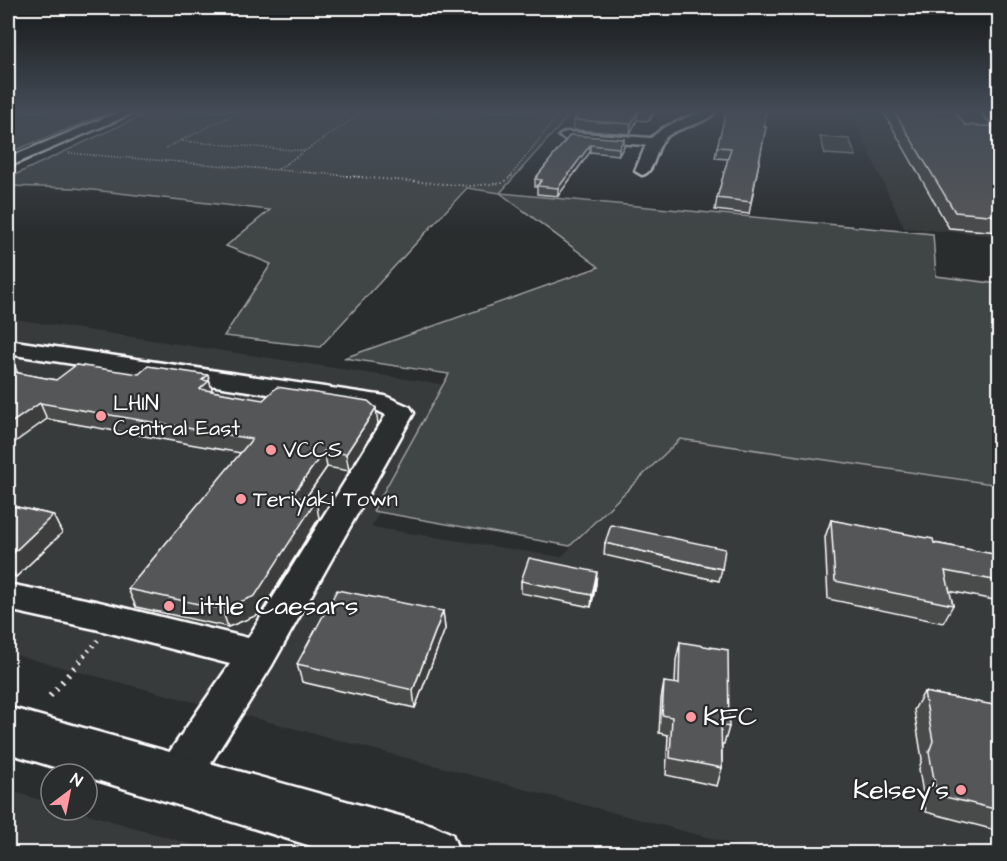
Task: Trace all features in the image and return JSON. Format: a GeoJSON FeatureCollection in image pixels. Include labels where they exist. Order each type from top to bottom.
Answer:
{"type":"FeatureCollection","features":[{"type":"Feature","properties":{"kind":"main road"},"geometry":{"type":"LineString","coordinates":[[8,730],[432,854]]}},
{"type":"Feature","properties":{"kind":"street"},"geometry":{"type":"LineString","coordinates":[[8,163],[36,151]]}},
{"type":"Feature","properties":{"kind":"street"},"geometry":{"type":"LineString","coordinates":[[642,171],[651,151]]}},
{"type":"Feature","properties":{"kind":"street"},"geometry":{"type":"LineString","coordinates":[[8,347],[385,404],[401,413],[258,656],[177,778]]}},
{"type":"Feature","properties":{"kind":"street"},"geometry":{"type":"LineString","coordinates":[[8,597],[115,620],[258,656]]}},
{"type":"Feature","properties":{"kind":"path"},"geometry":{"type":"LineString","coordinates":[[277,169],[305,151]]}},
{"type":"Feature","properties":{"kind":"path"},"geometry":{"type":"LineString","coordinates":[[60,152],[470,186],[502,183],[514,174],[531,151]]}},
{"type":"Feature","properties":{"kind":"path"},"geometry":{"type":"LineString","coordinates":[[50,696],[115,620]]}},
{"type":"Feature","properties":{"kind":"shaded area"},"geometry":{"type":"Polygon","coordinates":[[[65,151],[537,151],[500,193],[467,188],[320,347],[224,336],[271,264],[226,246],[270,210],[75,188],[8,186],[8,178],[65,151]]]}},
{"type":"Feature","properties":{"kind":"shaded area"},"geometry":{"type":"Polygon","coordinates":[[[824,151],[854,151],[856,156],[825,154],[824,151]]]}},
{"type":"Feature","properties":{"kind":"shaded area"},"geometry":{"type":"Polygon","coordinates":[[[869,151],[999,151],[999,236],[904,228],[869,151]]]}},
{"type":"Feature","properties":{"kind":"shaded area"},"geometry":{"type":"Polygon","coordinates":[[[500,193],[933,234],[936,276],[999,284],[999,485],[680,439],[570,546],[373,511],[449,374],[344,358],[599,267],[500,193]]]}},
{"type":"Feature","properties":{"kind":"shaded area"},"geometry":{"type":"Polygon","coordinates":[[[8,318],[452,386],[371,527],[561,557],[680,439],[999,485],[999,853],[767,853],[8,653],[8,318]]]}},
{"type":"Feature","properties":{"kind":"shaded area"},"geometry":{"type":"Polygon","coordinates":[[[8,790],[39,799],[39,822],[99,822],[99,817],[220,853],[8,853],[8,790]]]}},
{"type":"Feature","properties":{"kind":"building"},"geometry":{"type":"Polygon","coordinates":[[[557,151],[585,151],[558,188],[537,186],[542,180],[535,179],[557,151]]]}},
{"type":"Feature","properties":{"kind":"building"},"geometry":{"type":"Polygon","coordinates":[[[730,151],[761,151],[751,202],[717,198],[730,151]]]}},
{"type":"Feature","properties":{"kind":"building"},"geometry":{"type":"Polygon","coordinates":[[[918,151],[999,151],[999,216],[955,212],[918,151]]]}},
{"type":"Feature","properties":{"kind":"building"},"geometry":{"type":"Polygon","coordinates":[[[76,365],[139,374],[148,366],[208,375],[202,380],[209,381],[200,389],[263,400],[277,387],[368,401],[376,408],[346,454],[324,451],[292,496],[316,501],[255,596],[222,609],[128,589],[252,439],[40,403],[8,425],[8,371],[56,380],[76,365]]]}},
{"type":"Feature","properties":{"kind":"building"},"geometry":{"type":"Polygon","coordinates":[[[8,505],[53,515],[8,558],[8,505]]]}},
{"type":"Feature","properties":{"kind":"building"},"geometry":{"type":"Polygon","coordinates":[[[831,520],[933,539],[934,543],[999,555],[999,581],[945,571],[953,605],[835,581],[831,520]]]}},
{"type":"Feature","properties":{"kind":"building"},"geometry":{"type":"Polygon","coordinates":[[[611,525],[725,549],[722,569],[605,543],[611,525]]]}},
{"type":"Feature","properties":{"kind":"building"},"geometry":{"type":"Polygon","coordinates":[[[529,558],[597,572],[592,595],[521,581],[529,558]]]}},
{"type":"Feature","properties":{"kind":"building"},"geometry":{"type":"Polygon","coordinates":[[[337,590],[443,611],[413,690],[297,664],[337,590]]]}},
{"type":"Feature","properties":{"kind":"building","name":"KFC"},"geometry":{"type":"Polygon","coordinates":[[[680,642],[728,650],[729,727],[721,725],[722,768],[670,758],[672,717],[662,715],[664,682],[679,684],[680,642]]]}},
{"type":"Feature","properties":{"kind":"building","name":"Kelsey's"},"geometry":{"type":"Polygon","coordinates":[[[924,692],[999,706],[999,810],[937,795],[929,752],[933,741],[924,692]]]}},
{"type":"Feature","properties":{"kind":"place","name":"LHIN Central East"},"geometry":{"type":"Point","coordinates":[101,416]}},
{"type":"Feature","properties":{"kind":"place","name":"VCCS"},"geometry":{"type":"Point","coordinates":[271,450]}},
{"type":"Feature","properties":{"kind":"place","name":"Teriyaki Town"},"geometry":{"type":"Point","coordinates":[241,499]}},
{"type":"Feature","properties":{"kind":"place","name":"Little Caesars"},"geometry":{"type":"Point","coordinates":[169,606]}},
{"type":"Feature","properties":{"kind":"place","name":"KFC"},"geometry":{"type":"Point","coordinates":[691,717]}},
{"type":"Feature","properties":{"kind":"place","name":"Kelsey's"},"geometry":{"type":"Point","coordinates":[961,790]}}]}
